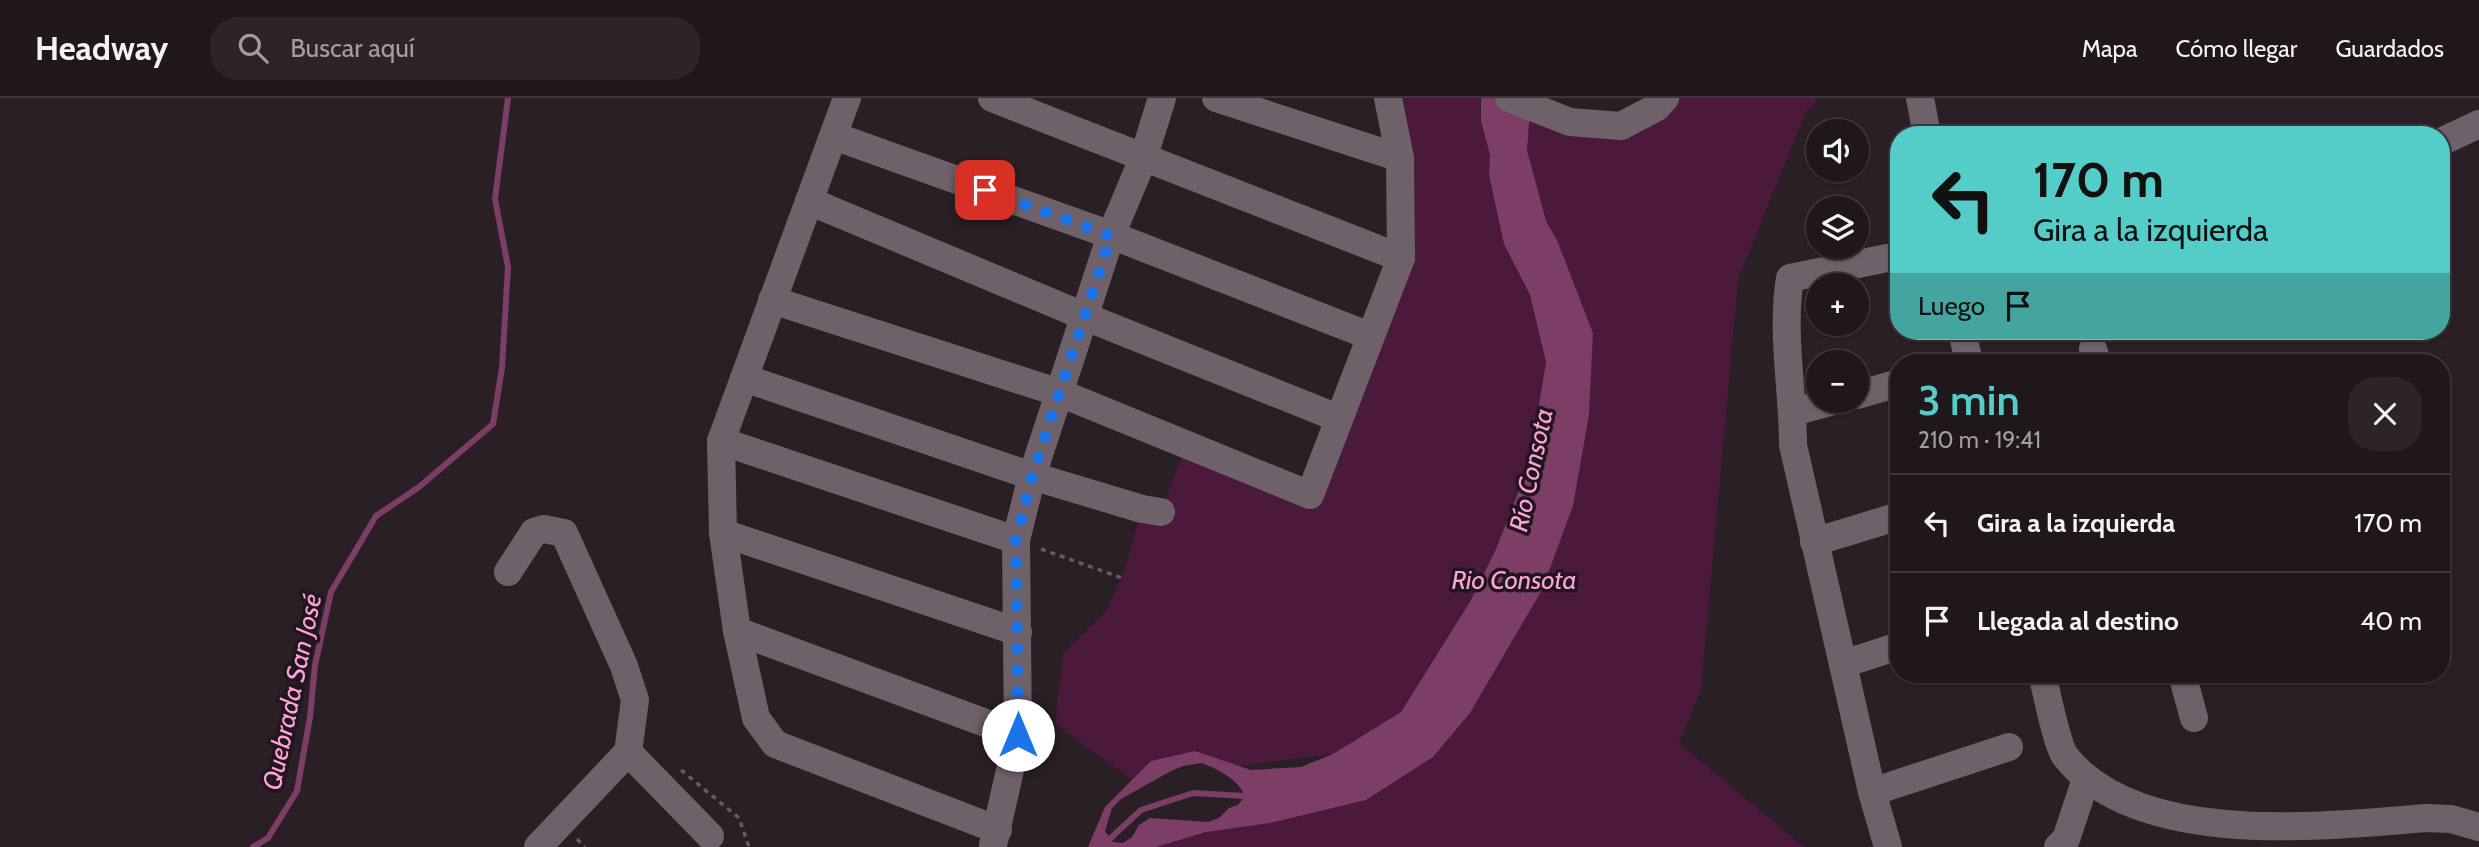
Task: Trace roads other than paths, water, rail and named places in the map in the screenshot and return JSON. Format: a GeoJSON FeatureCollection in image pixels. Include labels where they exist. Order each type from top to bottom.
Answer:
{"type":"FeatureCollection","features":[{"type":"Feature","properties":{"kind":"street"},"geometry":{"type":"LineString","coordinates":[[847,98],[721,441],[723,533],[737,631],[756,718],[775,744],[995,839],[1018,735],[1016,540],[1032,476],[1111,236],[1143,159],[1162,98]]}},
{"type":"Feature","properties":{"kind":"street"},"geometry":{"type":"LineString","coordinates":[[992,98],[1401,258]]}},
{"type":"Feature","properties":{"kind":"street"},"geometry":{"type":"LineString","coordinates":[[1216,98],[1401,158]]}},
{"type":"Feature","properties":{"kind":"street"},"geometry":{"type":"LineString","coordinates":[[772,300],[1060,393],[1310,495],[1401,258],[1401,158],[1388,98]]}},
{"type":"Feature","properties":{"kind":"street"},"geometry":{"type":"LineString","coordinates":[[1509,98],[1570,122],[1621,126],[1657,107],[1665,98]]}},
{"type":"Feature","properties":{"kind":"street"},"geometry":{"type":"LineString","coordinates":[[1920,98],[1925,126]]}},
{"type":"Feature","properties":{"kind":"street"},"geometry":{"type":"LineString","coordinates":[[2450,138],[2479,124]]}},
{"type":"Feature","properties":{"kind":"street"},"geometry":{"type":"LineString","coordinates":[[834,136],[1111,236],[1370,336]]}},
{"type":"Feature","properties":{"kind":"street"},"geometry":{"type":"LineString","coordinates":[[809,201],[1086,317],[1338,418]]}},
{"type":"Feature","properties":{"kind":"street"},"geometry":{"type":"LineString","coordinates":[[1887,258],[1790,278],[1786,305],[1793,445],[1872,792],[1888,847]]}},
{"type":"Feature","properties":{"kind":"street"},"geometry":{"type":"LineString","coordinates":[[744,378],[1032,476],[1142,509],[1161,512]]}},
{"type":"Feature","properties":{"kind":"street"},"geometry":{"type":"LineString","coordinates":[[1869,392],[1890,386]]}},
{"type":"Feature","properties":{"kind":"street"},"geometry":{"type":"LineString","coordinates":[[1793,412],[1806,409]]}},
{"type":"Feature","properties":{"kind":"street"},"geometry":{"type":"LineString","coordinates":[[721,441],[1016,540]]}},
{"type":"Feature","properties":{"kind":"street"},"geometry":{"type":"LineString","coordinates":[[1814,542],[1890,519]]}},
{"type":"Feature","properties":{"kind":"street"},"geometry":{"type":"LineString","coordinates":[[508,572],[534,532],[544,529],[564,533],[624,666],[635,700],[628,752],[538,847]]}},
{"type":"Feature","properties":{"kind":"street"},"geometry":{"type":"LineString","coordinates":[[723,533],[1018,632]]}},
{"type":"Feature","properties":{"kind":"street"},"geometry":{"type":"LineString","coordinates":[[737,631],[1018,735]]}},
{"type":"Feature","properties":{"kind":"street"},"geometry":{"type":"LineString","coordinates":[[1843,664],[1890,649]]}},
{"type":"Feature","properties":{"kind":"street"},"geometry":{"type":"LineString","coordinates":[[2044,683],[2063,753],[2085,782],[2122,807],[2159,820],[2206,830],[2255,833],[2426,818],[2451,819],[2479,827]]}},
{"type":"Feature","properties":{"kind":"street"},"geometry":{"type":"LineString","coordinates":[[2184,683],[2194,718]]}},
{"type":"Feature","properties":{"kind":"street"},"geometry":{"type":"LineString","coordinates":[[1872,792],[2009,747]]}},
{"type":"Feature","properties":{"kind":"street"},"geometry":{"type":"LineString","coordinates":[[628,752],[710,836]]}},
{"type":"Feature","properties":{"kind":"street"},"geometry":{"type":"LineString","coordinates":[[2058,847],[2066,839],[2085,782]]}},
{"type":"Feature","properties":{"kind":"street"},"geometry":{"type":"LineString","coordinates":[[2426,818],[2479,804]]}},
{"type":"Feature","properties":{"kind":"water","name":"Rio Consota"},"geometry":{"type":"Polygon","coordinates":[[[1481,98],[1531,98],[1527,150],[1546,221],[1557,240],[1593,333],[1589,415],[1573,506],[1542,590],[1470,713],[1433,757],[1366,800],[1270,823],[1206,832],[1156,847],[1088,847],[1105,807],[1151,761],[1195,751],[1251,770],[1301,767],[1333,754],[1401,712],[1471,600],[1496,549],[1529,464],[1546,362],[1530,295],[1504,244],[1489,175],[1490,155],[1481,121],[1481,98]],[[1201,763],[1171,771],[1121,799],[1112,808],[1105,831],[1113,842],[1123,843],[1132,837],[1139,825],[1150,818],[1208,822],[1238,805],[1245,796],[1242,790],[1220,771],[1201,763]]]}},
{"type":"Feature","properties":{"kind":"waterway","name":"Quebrada San José"},"geometry":{"type":"LineString","coordinates":[[253,847],[268,838],[297,791],[310,717],[315,665],[331,592],[376,516],[419,487],[493,424],[502,368],[508,267],[495,199],[508,98]]}},
{"type":"Feature","properties":{"kind":"waterway","name":"Río Consota"},"geometry":{"type":"LineString","coordinates":[[1101,847],[1141,810],[1193,793],[1253,795]]}}]}
